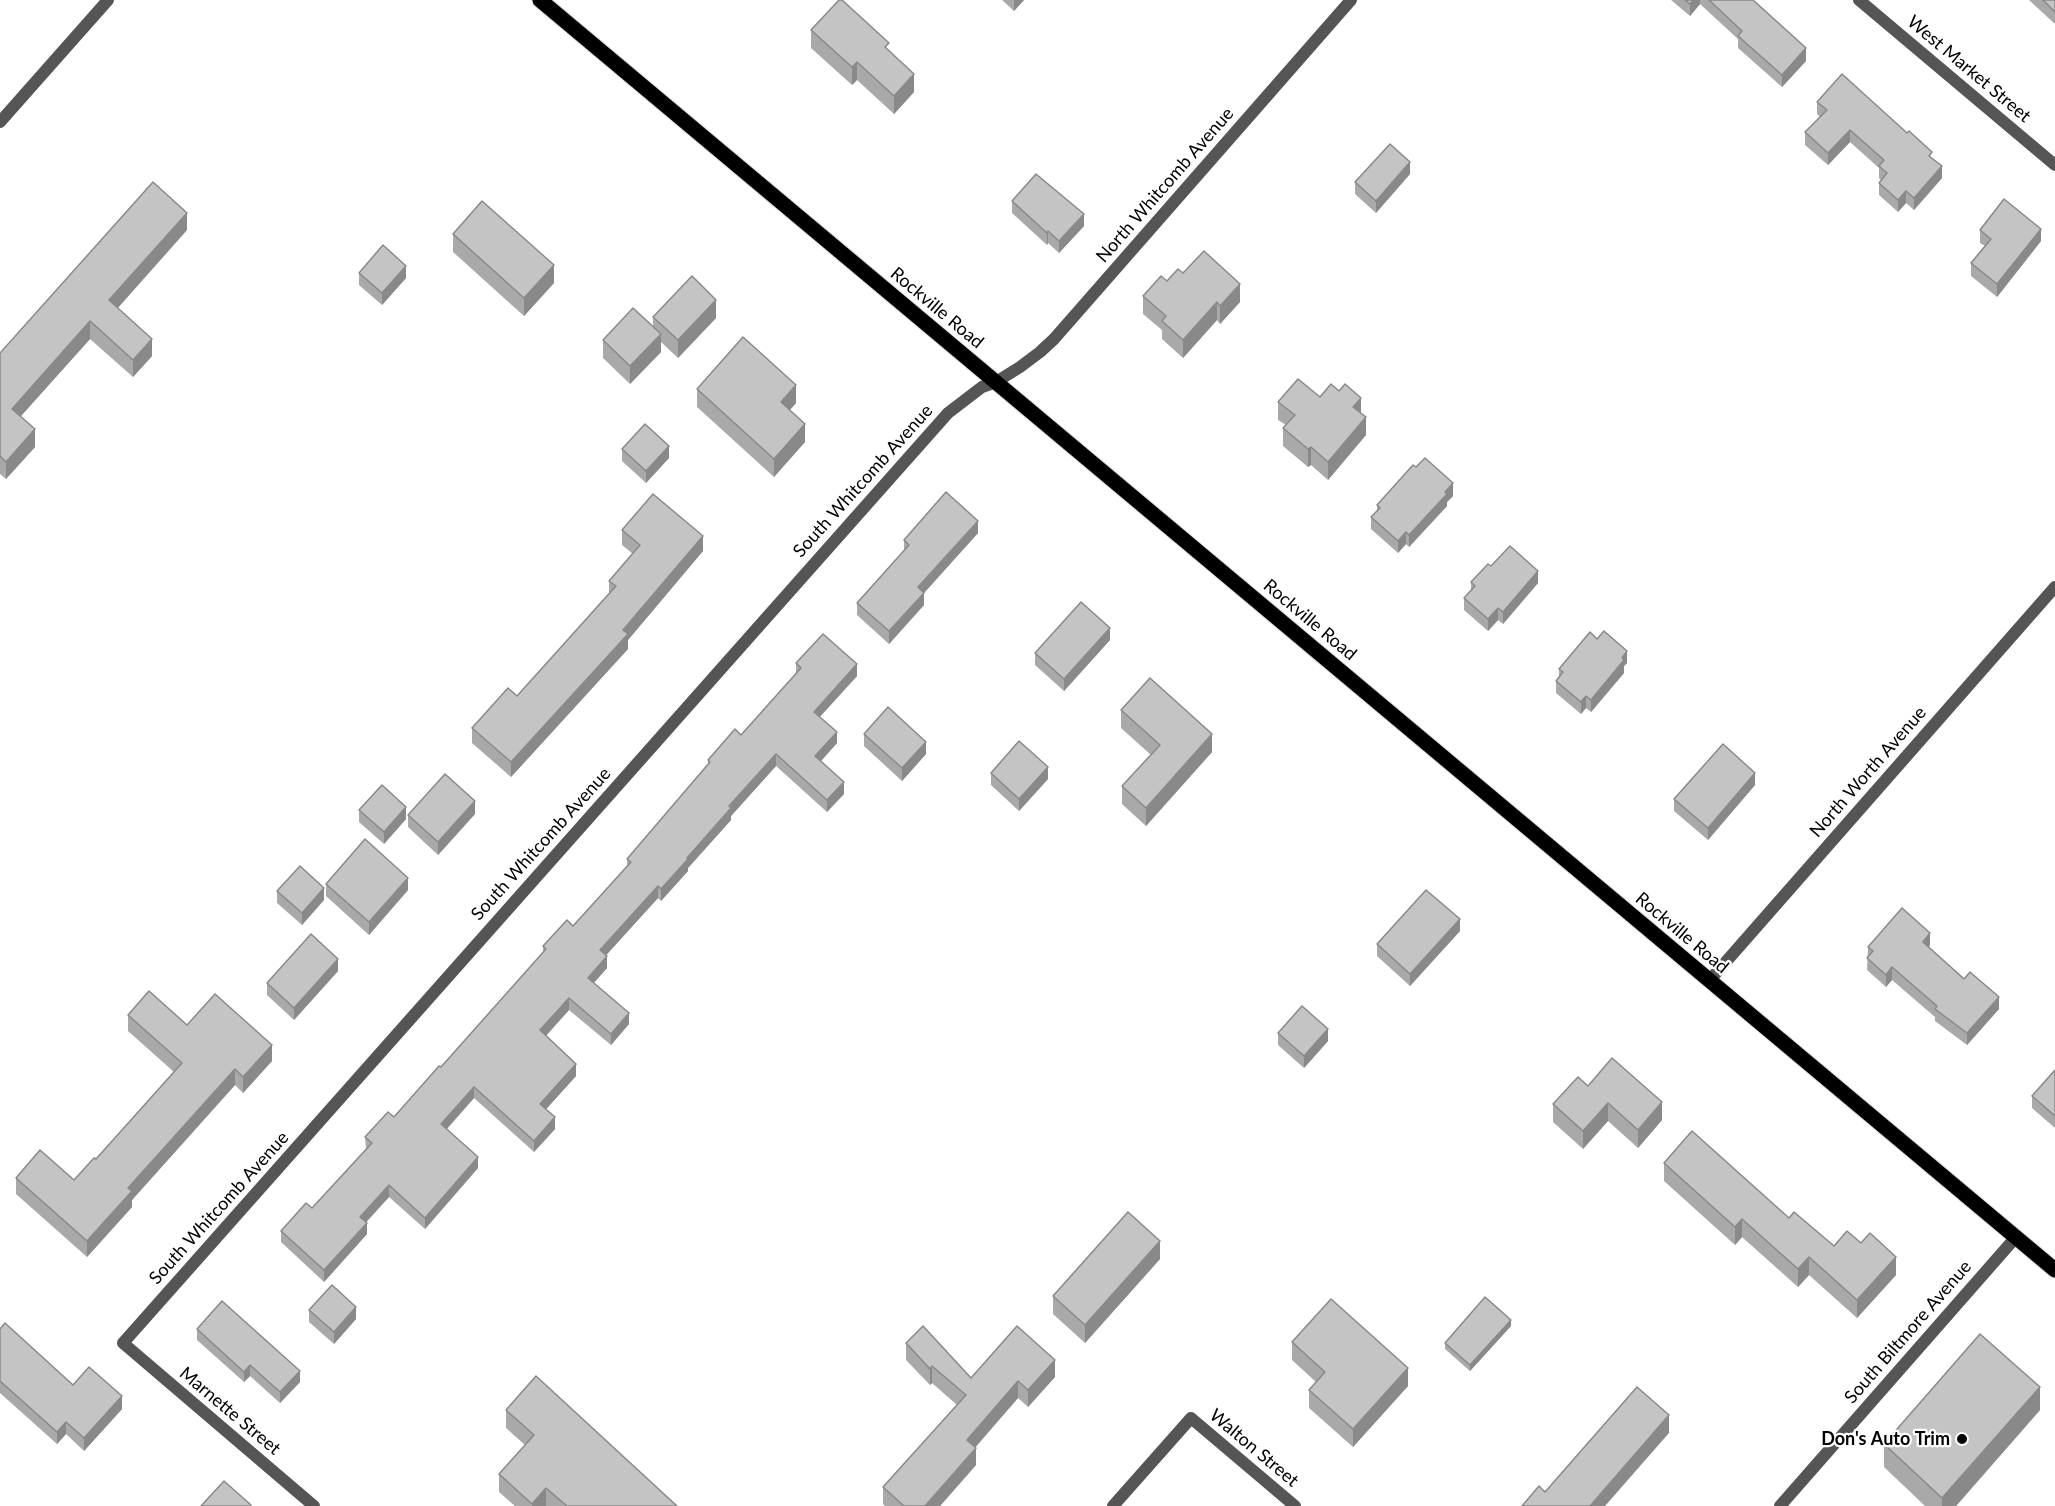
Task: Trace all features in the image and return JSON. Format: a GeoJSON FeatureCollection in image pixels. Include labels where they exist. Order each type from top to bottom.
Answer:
{"type":"FeatureCollection","features":[{"type":"Feature","properties":{"kind":"main road","name":"Rockville Road"},"geometry":{"type":"LineString","coordinates":[[540,0],[2055,1270]]}},
{"type":"Feature","properties":{"kind":"street"},"geometry":{"type":"LineString","coordinates":[[0,122],[108,0]]}},
{"type":"Feature","properties":{"kind":"street","name":"North Whitcomb Avenue"},"geometry":{"type":"LineString","coordinates":[[996,382],[1035,356],[1054,339],[1351,0]]}},
{"type":"Feature","properties":{"kind":"street","name":"West Market Street"},"geometry":{"type":"LineString","coordinates":[[1859,0],[2055,165]]}},
{"type":"Feature","properties":{"kind":"street","name":"South Whitcomb Avenue"},"geometry":{"type":"LineString","coordinates":[[123,1343],[948,412],[967,396],[996,382]]}},
{"type":"Feature","properties":{"kind":"street","name":"North Worth Avenue"},"geometry":{"type":"LineString","coordinates":[[1709,981],[2055,587]]}},
{"type":"Feature","properties":{"kind":"street","name":"South Biltmore Avenue"},"geometry":{"type":"LineString","coordinates":[[1780,1506],[2016,1237]]}},
{"type":"Feature","properties":{"kind":"street","name":"Marnette Street"},"geometry":{"type":"LineString","coordinates":[[123,1343],[314,1506]]}},
{"type":"Feature","properties":{"kind":"street","name":"Walton Street"},"geometry":{"type":"LineString","coordinates":[[1113,1506],[1191,1418],[1295,1506]]}},
{"type":"Feature","properties":{"kind":"building"},"geometry":{"type":"Polygon","coordinates":[[[839,0],[842,0],[889,43],[885,47],[914,74],[894,96],[857,62],[852,67],[811,30],[839,0]]]}},
{"type":"Feature","properties":{"kind":"building"},"geometry":{"type":"Polygon","coordinates":[[[1709,0],[1753,0],[1806,48],[1782,75],[1738,36],[1742,31],[1709,0]]]}},
{"type":"Feature","properties":{"kind":"building"},"geometry":{"type":"Polygon","coordinates":[[[2043,0],[2055,0],[2055,12],[2043,0]]]}},
{"type":"Feature","properties":{"kind":"building"},"geometry":{"type":"Polygon","coordinates":[[[1842,74],[1907,133],[1909,131],[1932,152],[1929,156],[1942,166],[1914,198],[1906,191],[1898,200],[1879,183],[1887,173],[1879,166],[1884,160],[1850,130],[1828,153],[1805,132],[1827,110],[1817,102],[1842,74]]]}},
{"type":"Feature","properties":{"kind":"building"},"geometry":{"type":"Polygon","coordinates":[[[1390,144],[1410,162],[1376,201],[1355,182],[1390,144]]]}},
{"type":"Feature","properties":{"kind":"building"},"geometry":{"type":"Polygon","coordinates":[[[1036,174],[1084,214],[1059,241],[1012,201],[1036,174]]]}},
{"type":"Feature","properties":{"kind":"building"},"geometry":{"type":"Polygon","coordinates":[[[153,182],[187,213],[109,300],[152,339],[133,360],[90,321],[12,409],[35,429],[6,462],[0,456],[0,353],[153,182]]]}},
{"type":"Feature","properties":{"kind":"building"},"geometry":{"type":"Polygon","coordinates":[[[2004,199],[2041,229],[1997,284],[1971,263],[1991,239],[1980,230],[2004,199]]]}},
{"type":"Feature","properties":{"kind":"building"},"geometry":{"type":"Polygon","coordinates":[[[482,201],[554,265],[524,298],[453,234],[482,201]]]}},
{"type":"Feature","properties":{"kind":"building"},"geometry":{"type":"Polygon","coordinates":[[[383,245],[406,266],[382,293],[359,273],[383,245]]]}},
{"type":"Feature","properties":{"kind":"building"},"geometry":{"type":"Polygon","coordinates":[[[1204,251],[1240,284],[1220,306],[1217,302],[1183,340],[1162,321],[1166,316],[1143,296],[1161,276],[1167,281],[1178,269],[1183,273],[1204,251]]]}},
{"type":"Feature","properties":{"kind":"building"},"geometry":{"type":"Polygon","coordinates":[[[692,276],[716,300],[678,340],[653,317],[692,276]]]}},
{"type":"Feature","properties":{"kind":"building"},"geometry":{"type":"Polygon","coordinates":[[[633,308],[661,334],[630,366],[603,340],[633,308]]]}},
{"type":"Feature","properties":{"kind":"building"},"geometry":{"type":"Polygon","coordinates":[[[743,337],[796,385],[781,402],[805,424],[774,459],[697,389],[743,337]]]}},
{"type":"Feature","properties":{"kind":"building"},"geometry":{"type":"Polygon","coordinates":[[[1298,379],[1320,397],[1331,384],[1339,391],[1345,384],[1361,398],[1353,407],[1366,417],[1328,462],[1283,428],[1295,415],[1278,402],[1298,379]]]}},
{"type":"Feature","properties":{"kind":"building"},"geometry":{"type":"Polygon","coordinates":[[[645,424],[669,446],[646,471],[622,449],[645,424]]]}},
{"type":"Feature","properties":{"kind":"building"},"geometry":{"type":"Polygon","coordinates":[[[1425,458],[1453,483],[1445,492],[1447,494],[1409,535],[1406,532],[1398,541],[1371,517],[1380,508],[1377,505],[1413,465],[1416,467],[1425,458]]]}},
{"type":"Feature","properties":{"kind":"building"},"geometry":{"type":"Polygon","coordinates":[[[946,492],[978,521],[918,587],[924,593],[889,631],[857,603],[909,545],[904,540],[946,492]]]}},
{"type":"Feature","properties":{"kind":"building"},"geometry":{"type":"Polygon","coordinates":[[[653,494],[703,536],[623,630],[628,634],[511,762],[472,728],[508,688],[517,696],[616,586],[609,581],[640,545],[622,530],[653,494]]]}},
{"type":"Feature","properties":{"kind":"building"},"geometry":{"type":"Polygon","coordinates":[[[1510,546],[1538,571],[1503,612],[1498,608],[1488,619],[1464,598],[1475,586],[1471,582],[1488,564],[1491,566],[1510,546]]]}},
{"type":"Feature","properties":{"kind":"building"},"geometry":{"type":"Polygon","coordinates":[[[1081,602],[1110,628],[1064,679],[1035,653],[1081,602]]]}},
{"type":"Feature","properties":{"kind":"building"},"geometry":{"type":"Polygon","coordinates":[[[1604,631],[1627,651],[1622,658],[1624,660],[1591,700],[1586,696],[1581,702],[1556,681],[1563,672],[1559,669],[1590,632],[1597,639],[1604,631]]]}},
{"type":"Feature","properties":{"kind":"building"},"geometry":{"type":"Polygon","coordinates":[[[823,634],[857,664],[814,712],[837,732],[815,756],[844,782],[827,800],[776,754],[729,806],[731,808],[688,859],[661,889],[658,886],[600,950],[607,956],[588,978],[629,1013],[611,1034],[569,998],[540,1030],[576,1064],[540,1104],[555,1117],[534,1141],[474,1087],[441,1124],[478,1157],[425,1218],[389,1185],[360,1217],[367,1223],[324,1270],[281,1231],[306,1203],[312,1208],[372,1143],[365,1137],[388,1112],[394,1117],[439,1066],[441,1067],[546,949],[543,946],[567,920],[573,926],[631,862],[627,859],[710,762],[708,760],[735,729],[741,735],[801,668],[796,663],[823,634]]]}},
{"type":"Feature","properties":{"kind":"building"},"geometry":{"type":"Polygon","coordinates":[[[1150,678],[1212,734],[1146,808],[1122,786],[1160,745],[1121,710],[1150,678]]]}},
{"type":"Feature","properties":{"kind":"building"},"geometry":{"type":"Polygon","coordinates":[[[888,707],[926,742],[902,768],[864,734],[888,707]]]}},
{"type":"Feature","properties":{"kind":"building"},"geometry":{"type":"Polygon","coordinates":[[[1019,741],[1048,767],[1019,799],[991,773],[1019,741]]]}},
{"type":"Feature","properties":{"kind":"building"},"geometry":{"type":"Polygon","coordinates":[[[1723,744],[1755,773],[1708,828],[1674,799],[1723,744]]]}},
{"type":"Feature","properties":{"kind":"building"},"geometry":{"type":"Polygon","coordinates":[[[445,774],[475,801],[438,842],[408,815],[445,774]]]}},
{"type":"Feature","properties":{"kind":"building"},"geometry":{"type":"Polygon","coordinates":[[[382,785],[406,807],[384,832],[359,810],[382,785]]]}},
{"type":"Feature","properties":{"kind":"building"},"geometry":{"type":"Polygon","coordinates":[[[365,839],[408,878],[369,922],[326,884],[365,839]]]}},
{"type":"Feature","properties":{"kind":"building"},"geometry":{"type":"Polygon","coordinates":[[[300,866],[324,888],[302,913],[277,891],[300,866]]]}},
{"type":"Feature","properties":{"kind":"building"},"geometry":{"type":"Polygon","coordinates":[[[1426,890],[1460,919],[1410,974],[1377,944],[1426,890]]]}},
{"type":"Feature","properties":{"kind":"building"},"geometry":{"type":"Polygon","coordinates":[[[1902,908],[1930,933],[1923,942],[1964,979],[1970,972],[1999,997],[1967,1033],[1935,1009],[1937,1006],[1892,967],[1886,975],[1867,958],[1873,951],[1868,947],[1902,908]]]}},
{"type":"Feature","properties":{"kind":"building"},"geometry":{"type":"Polygon","coordinates":[[[311,934],[338,959],[294,1008],[267,983],[311,934]]]}},
{"type":"Feature","properties":{"kind":"building"},"geometry":{"type":"Polygon","coordinates":[[[149,991],[187,1025],[215,994],[272,1045],[243,1077],[235,1069],[128,1188],[132,1191],[87,1241],[16,1178],[40,1150],[74,1180],[94,1158],[96,1159],[182,1063],[128,1015],[149,991]]]}},
{"type":"Feature","properties":{"kind":"building"},"geometry":{"type":"Polygon","coordinates":[[[1302,1006],[1328,1029],[1304,1056],[1278,1033],[1302,1006]]]}},
{"type":"Feature","properties":{"kind":"building"},"geometry":{"type":"Polygon","coordinates":[[[1612,1058],[1662,1102],[1638,1130],[1608,1103],[1583,1131],[1553,1104],[1578,1077],[1588,1086],[1612,1058]]]}},
{"type":"Feature","properties":{"kind":"building"},"geometry":{"type":"Polygon","coordinates":[[[2055,1070],[2055,1116],[2032,1096],[2055,1070]]]}},
{"type":"Feature","properties":{"kind":"building"},"geometry":{"type":"Polygon","coordinates":[[[1692,1131],[1789,1218],[1794,1212],[1834,1246],[1847,1231],[1861,1243],[1870,1233],[1896,1257],[1857,1300],[1809,1257],[1798,1269],[1742,1219],[1735,1227],[1664,1163],[1692,1131]]]}},
{"type":"Feature","properties":{"kind":"building"},"geometry":{"type":"Polygon","coordinates":[[[1128,1212],[1160,1241],[1085,1325],[1053,1296],[1128,1212]]]}},
{"type":"Feature","properties":{"kind":"building"},"geometry":{"type":"Polygon","coordinates":[[[332,1285],[356,1307],[334,1332],[309,1310],[332,1285]]]}},
{"type":"Feature","properties":{"kind":"building"},"geometry":{"type":"Polygon","coordinates":[[[1485,1297],[1511,1320],[1470,1365],[1445,1343],[1485,1297]]]}},
{"type":"Feature","properties":{"kind":"building"},"geometry":{"type":"Polygon","coordinates":[[[1331,1299],[1408,1368],[1353,1429],[1309,1390],[1325,1372],[1292,1342],[1331,1299]]]}},
{"type":"Feature","properties":{"kind":"building"},"geometry":{"type":"Polygon","coordinates":[[[222,1301],[300,1371],[280,1392],[250,1365],[244,1372],[197,1329],[222,1301]]]}},
{"type":"Feature","properties":{"kind":"building"},"geometry":{"type":"Polygon","coordinates":[[[5,1323],[73,1385],[89,1367],[122,1396],[84,1438],[66,1422],[57,1432],[0,1381],[0,1329],[5,1323]]]}},
{"type":"Feature","properties":{"kind":"building"},"geometry":{"type":"Polygon","coordinates":[[[923,1326],[971,1378],[1017,1326],[1055,1360],[1028,1390],[1018,1381],[967,1440],[976,1448],[925,1506],[904,1506],[883,1487],[966,1395],[932,1366],[930,1369],[906,1343],[923,1326]]]}},
{"type":"Feature","properties":{"kind":"building","name":"Don's Auto Trim"},"geometry":{"type":"Polygon","coordinates":[[[1980,1334],[2040,1387],[1942,1498],[1884,1444],[1980,1334]]]}},
{"type":"Feature","properties":{"kind":"building"},"geometry":{"type":"Polygon","coordinates":[[[536,1376],[677,1506],[567,1506],[546,1488],[532,1504],[499,1474],[534,1435],[506,1410],[536,1376]]]}},
{"type":"Feature","properties":{"kind":"building"},"geometry":{"type":"Polygon","coordinates":[[[1637,1387],[1669,1415],[1590,1506],[1522,1506],[1539,1486],[1545,1492],[1637,1387]]]}},
{"type":"Feature","properties":{"kind":"building"},"geometry":{"type":"Polygon","coordinates":[[[224,1481],[251,1505],[201,1506],[224,1481]]]}},
{"type":"Feature","properties":{"kind":"place","name":"Don's Auto Trim"},"geometry":{"type":"Point","coordinates":[1962,1439]}}]}
